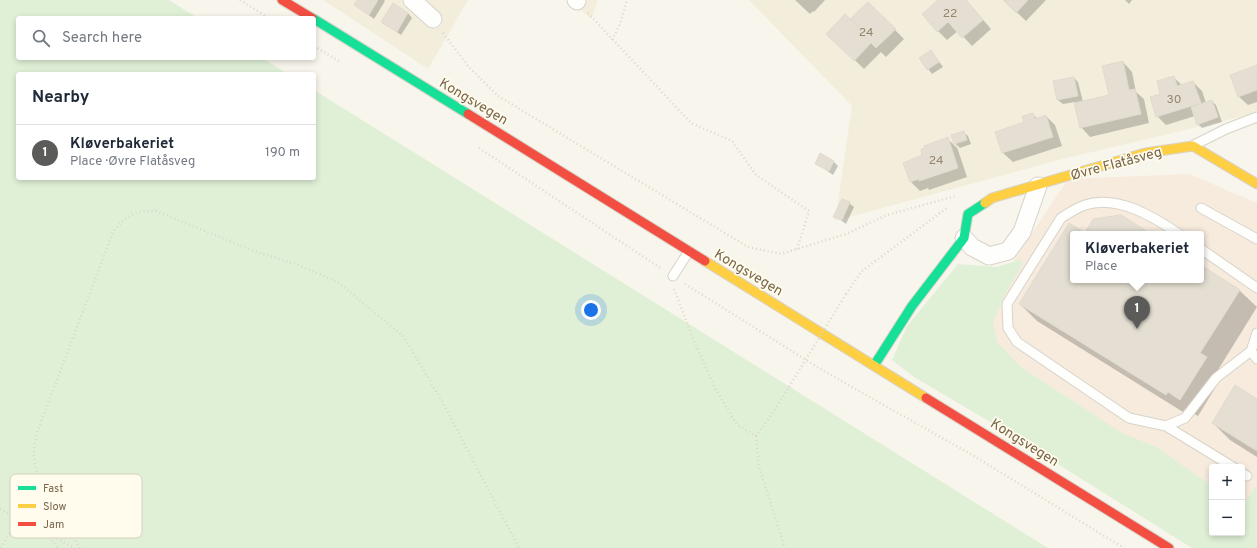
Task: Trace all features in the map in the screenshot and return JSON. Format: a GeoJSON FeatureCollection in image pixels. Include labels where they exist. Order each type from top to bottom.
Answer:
{"type":"FeatureCollection","features":[{"type":"Feature","properties":{"kind":"main road","name":"Kongsvegen"},"geometry":{"type":"LineString","coordinates":[[282,0],[308,16]]}},
{"type":"Feature","properties":{"kind":"main road","name":"Kongsvegen"},"geometry":{"type":"LineString","coordinates":[[316,21],[529,151],[689,252],[875,364],[1169,548]]}},
{"type":"Feature","properties":{"kind":"main road"},"geometry":{"type":"LineString","coordinates":[[1193,146],[1257,184]]}},
{"type":"Feature","properties":{"kind":"main road","name":"Øvre Flatåsveg"},"geometry":{"type":"LineString","coordinates":[[875,364],[912,306],[964,238],[968,214],[992,198],[1038,186],[1145,153],[1193,146]]}},
{"type":"Feature","properties":{"kind":"street"},"geometry":{"type":"LineString","coordinates":[[412,0],[433,19]]}},
{"type":"Feature","properties":{"kind":"street"},"geometry":{"type":"LineString","coordinates":[[964,238],[972,247],[988,256],[1008,251],[1022,232],[1038,186]]}},
{"type":"Feature","properties":{"kind":"lane"},"geometry":{"type":"LineString","coordinates":[[1193,146],[1226,129],[1257,117]]}},
{"type":"Feature","properties":{"kind":"lane"},"geometry":{"type":"LineString","coordinates":[[1175,231],[1163,223],[1126,206],[1105,202],[1087,204],[1061,218],[1007,304],[1008,328],[1017,342],[1129,418],[1166,426],[1228,464]]}},
{"type":"Feature","properties":{"kind":"lane"},"geometry":{"type":"LineString","coordinates":[[1201,208],[1257,239]]}},
{"type":"Feature","properties":{"kind":"lane"},"geometry":{"type":"LineString","coordinates":[[1204,251],[1257,288]]}},
{"type":"Feature","properties":{"kind":"lane"},"geometry":{"type":"LineString","coordinates":[[673,276],[689,252]]}},
{"type":"Feature","properties":{"kind":"lane"},"geometry":{"type":"LineString","coordinates":[[1166,426],[1185,418],[1216,378],[1251,351],[1257,333]]}},
{"type":"Feature","properties":{"kind":"lane"},"geometry":{"type":"LineString","coordinates":[[1251,351],[1257,359]]}},
{"type":"Feature","properties":{"kind":"path"},"geometry":{"type":"LineString","coordinates":[[240,0],[266,16]]}},
{"type":"Feature","properties":{"kind":"path"},"geometry":{"type":"LineString","coordinates":[[576,0],[691,123],[732,141],[756,175],[809,211],[797,249]]}},
{"type":"Feature","properties":{"kind":"path"},"geometry":{"type":"LineString","coordinates":[[612,40],[620,24],[627,0]]}},
{"type":"Feature","properties":{"kind":"path"},"geometry":{"type":"LineString","coordinates":[[433,19],[468,66],[498,96],[748,247],[781,254],[846,234],[887,215],[963,194]]}},
{"type":"Feature","properties":{"kind":"path"},"geometry":{"type":"LineString","coordinates":[[316,47],[340,62]]}},
{"type":"Feature","properties":{"kind":"path"},"geometry":{"type":"LineString","coordinates":[[479,147],[673,276],[822,370],[974,456],[1124,548]]}},
{"type":"Feature","properties":{"kind":"path"},"geometry":{"type":"LineString","coordinates":[[785,548],[759,467],[756,436],[772,414],[846,294],[862,271],[952,203]]}},
{"type":"Feature","properties":{"kind":"path"},"geometry":{"type":"LineString","coordinates":[[38,474],[34,453],[38,430],[112,232],[124,218],[139,211],[156,211],[254,251],[299,265],[339,283],[404,337],[442,402],[519,548]]}},
{"type":"Feature","properties":{"kind":"path"},"geometry":{"type":"LineString","coordinates":[[673,276],[674,288],[694,341],[715,388],[737,425],[756,436]]}},
{"type":"Feature","properties":{"kind":"path"},"geometry":{"type":"LineString","coordinates":[[0,509],[10,514]]}},
{"type":"Feature","properties":{"kind":"path"},"geometry":{"type":"LineString","coordinates":[[1,548],[10,533]]}},
{"type":"Feature","properties":{"kind":"path"},"geometry":{"type":"LineString","coordinates":[[50,538],[58,548]]}},
{"type":"Feature","properties":{"kind":"path"},"geometry":{"type":"LineString","coordinates":[[57,538],[75,548]]}},
{"type":"Feature","properties":{"kind":"path"},"geometry":{"type":"LineString","coordinates":[[73,538],[80,548]]}},
{"type":"Feature","properties":{"kind":"shaded area"},"geometry":{"type":"Polygon","coordinates":[[[323,0],[468,0],[428,69],[323,0]]]}},
{"type":"Feature","properties":{"kind":"shaded area"},"geometry":{"type":"Polygon","coordinates":[[[569,0],[598,0],[591,19],[569,0]]]}},
{"type":"Feature","properties":{"kind":"shaded area"},"geometry":{"type":"Polygon","coordinates":[[[749,0],[1257,0],[1257,113],[1063,159],[835,221],[852,106],[749,0]]]}},
{"type":"Feature","properties":{"kind":"shaded area"},"geometry":{"type":"Polygon","coordinates":[[[1189,174],[1257,203],[1257,531],[1245,522],[1245,464],[1209,464],[1209,498],[967,331],[1068,179],[1189,174]]]}},
{"type":"Feature","properties":{"kind":"green space"},"geometry":{"type":"Polygon","coordinates":[[[0,0],[169,0],[195,16],[16,16],[16,60],[265,60],[285,72],[16,72],[16,180],[316,180],[316,91],[1048,548],[0,548],[0,0]]]}},
{"type":"Feature","properties":{"kind":"green space"},"geometry":{"type":"Polygon","coordinates":[[[1019,260],[1023,263],[1004,296],[993,322],[997,342],[1021,367],[1122,433],[1156,447],[1209,484],[1209,536],[1245,536],[1245,502],[1257,485],[1257,548],[1192,548],[997,426],[914,377],[892,360],[907,326],[958,264],[997,267],[1019,260]]]}},
{"type":"Feature","properties":{"kind":"building"},"geometry":{"type":"Polygon","coordinates":[[[357,0],[378,0],[369,15],[354,5],[357,0]]]}},
{"type":"Feature","properties":{"kind":"building"},"geometry":{"type":"Polygon","coordinates":[[[938,0],[966,0],[983,20],[962,38],[948,22],[937,32],[922,14],[938,0]]]}},
{"type":"Feature","properties":{"kind":"building"},"geometry":{"type":"Polygon","coordinates":[[[1003,0],[1028,0],[1016,13],[1003,0]]]}},
{"type":"Feature","properties":{"kind":"building"},"geometry":{"type":"Polygon","coordinates":[[[868,2],[896,29],[876,48],[860,32],[862,30],[850,19],[868,2]]]}},
{"type":"Feature","properties":{"kind":"building"},"geometry":{"type":"Polygon","coordinates":[[[393,3],[408,13],[397,32],[381,22],[393,3]]]}},
{"type":"Feature","properties":{"kind":"building"},"geometry":{"type":"Polygon","coordinates":[[[845,14],[862,30],[860,32],[871,43],[854,61],[826,34],[845,14]]]}},
{"type":"Feature","properties":{"kind":"building"},"geometry":{"type":"Polygon","coordinates":[[[931,50],[939,62],[927,70],[919,58],[931,50]]]}},
{"type":"Feature","properties":{"kind":"building"},"geometry":{"type":"Polygon","coordinates":[[[1123,61],[1129,90],[1135,89],[1141,114],[1080,128],[1074,103],[1109,95],[1102,66],[1123,61]]]}},
{"type":"Feature","properties":{"kind":"building"},"geometry":{"type":"Polygon","coordinates":[[[1257,65],[1257,90],[1238,97],[1230,75],[1257,65]]]}},
{"type":"Feature","properties":{"kind":"building"},"geometry":{"type":"Polygon","coordinates":[[[1174,76],[1177,86],[1193,81],[1201,103],[1156,117],[1150,97],[1160,94],[1157,81],[1174,76]]]}},
{"type":"Feature","properties":{"kind":"building"},"geometry":{"type":"Polygon","coordinates":[[[1074,77],[1078,96],[1057,100],[1053,81],[1074,77]]]}},
{"type":"Feature","properties":{"kind":"building"},"geometry":{"type":"Polygon","coordinates":[[[1212,100],[1218,117],[1197,125],[1191,107],[1212,100]]]}},
{"type":"Feature","properties":{"kind":"building"},"geometry":{"type":"Polygon","coordinates":[[[1033,113],[1035,119],[1046,115],[1053,137],[1002,153],[995,132],[1024,122],[1022,116],[1033,113]]]}},
{"type":"Feature","properties":{"kind":"building"},"geometry":{"type":"Polygon","coordinates":[[[964,131],[967,140],[954,144],[951,135],[964,131]]]}},
{"type":"Feature","properties":{"kind":"building"},"geometry":{"type":"Polygon","coordinates":[[[948,137],[958,168],[919,181],[919,179],[910,182],[903,163],[922,155],[921,149],[925,148],[924,146],[948,137]]]}},
{"type":"Feature","properties":{"kind":"building"},"geometry":{"type":"Polygon","coordinates":[[[820,153],[834,161],[829,171],[815,164],[820,153]]]}},
{"type":"Feature","properties":{"kind":"building"},"geometry":{"type":"Polygon","coordinates":[[[842,199],[850,202],[842,220],[833,217],[842,199]]]}},
{"type":"Feature","properties":{"kind":"building"},"geometry":{"type":"Polygon","coordinates":[[[1121,215],[1146,231],[1086,231],[1093,219],[1121,215]]]}},
{"type":"Feature","properties":{"kind":"building"},"geometry":{"type":"Polygon","coordinates":[[[1069,223],[1082,231],[1070,231],[1070,283],[1204,283],[1204,267],[1240,290],[1200,353],[1207,357],[1180,400],[1168,392],[1166,395],[1019,304],[1069,223]]]}},
{"type":"Feature","properties":{"kind":"building"},"geometry":{"type":"Polygon","coordinates":[[[1235,385],[1257,399],[1257,451],[1212,423],[1235,385]]]}},
{"type":"Feature","properties":{"kind":"traffic: fast"},"geometry":{"type":"LineString","coordinates":[[316,20],[468,114]]}},
{"type":"Feature","properties":{"kind":"traffic: fast"},"geometry":{"type":"LineString","coordinates":[[875,364],[912,306],[964,238],[968,214],[985,203]]}},
{"type":"Feature","properties":{"kind":"traffic: slow"},"geometry":{"type":"LineString","coordinates":[[985,203],[992,198],[1145,153],[1193,146],[1257,184]]}},
{"type":"Feature","properties":{"kind":"traffic: slow"},"geometry":{"type":"LineString","coordinates":[[705,261],[926,398]]}},
{"type":"Feature","properties":{"kind":"traffic: jam"},"geometry":{"type":"LineString","coordinates":[[282,0],[309,16]]}},
{"type":"Feature","properties":{"kind":"traffic: jam"},"geometry":{"type":"LineString","coordinates":[[468,114],[705,261]]}},
{"type":"Feature","properties":{"kind":"traffic: jam"},"geometry":{"type":"LineString","coordinates":[[926,398],[1169,548]]}},
{"type":"Feature","properties":{"kind":"place","name":"Kløverbakeriet"},"geometry":{"type":"Point","coordinates":[1137,329]}}]}
